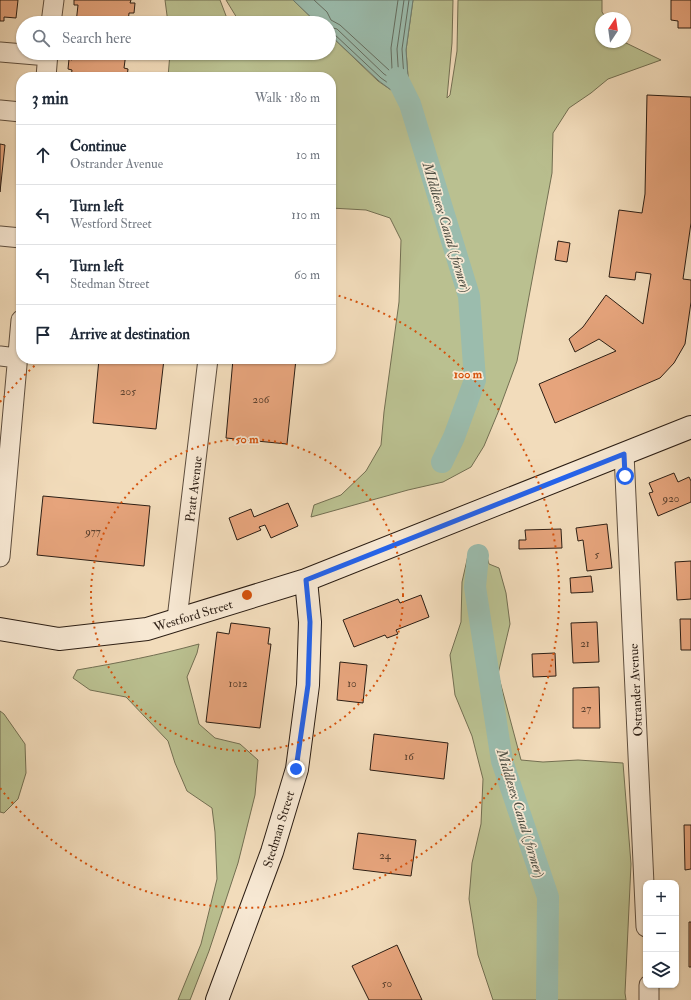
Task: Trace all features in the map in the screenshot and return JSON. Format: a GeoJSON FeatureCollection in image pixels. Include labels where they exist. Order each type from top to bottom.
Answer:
{"type":"FeatureCollection","features":[{"type":"Feature","properties":{"kind":"main road","name":"Westford Street"},"geometry":{"type":"LineString","coordinates":[[0,629],[59,639],[147,629],[306,580],[691,427]]}},
{"type":"Feature","properties":{"kind":"main road","name":"Stedman Street"},"geometry":{"type":"LineString","coordinates":[[217,1000],[272,852],[296,769],[308,685],[310,622],[306,580]]}},
{"type":"Feature","properties":{"kind":"street"},"geometry":{"type":"LineString","coordinates":[[52,16],[54,0]]}},
{"type":"Feature","properties":{"kind":"street"},"geometry":{"type":"LineString","coordinates":[[0,52],[16,53]]}},
{"type":"Feature","properties":{"kind":"street"},"geometry":{"type":"LineString","coordinates":[[46,72],[47,60]]}},
{"type":"Feature","properties":{"kind":"street"},"geometry":{"type":"LineString","coordinates":[[0,110],[16,112]]}},
{"type":"Feature","properties":{"kind":"street"},"geometry":{"type":"LineString","coordinates":[[0,236],[16,238]]}},
{"type":"Feature","properties":{"kind":"street"},"geometry":{"type":"LineString","coordinates":[[0,557],[9,357],[16,335]]}},
{"type":"Feature","properties":{"kind":"street","name":"Pratt Avenue"},"geometry":{"type":"LineString","coordinates":[[177,619],[207,364]]}},
{"type":"Feature","properties":{"kind":"street","name":"Ostrander Avenue"},"geometry":{"type":"LineString","coordinates":[[624,454],[645,916]]}},
{"type":"Feature","properties":{"kind":"street"},"geometry":{"type":"LineString","coordinates":[[649,988],[649,1000]]}},
{"type":"Feature","properties":{"kind":"green space"},"geometry":{"type":"Polygon","coordinates":[[[165,0],[220,0],[226,16],[167,16],[165,0]]]}},
{"type":"Feature","properties":{"kind":"green space"},"geometry":{"type":"Polygon","coordinates":[[[226,0],[293,0],[310,16],[236,16],[226,0]]]}},
{"type":"Feature","properties":{"kind":"green space"},"geometry":{"type":"Polygon","coordinates":[[[413,0],[453,0],[452,43],[447,98],[450,95],[457,51],[458,0],[602,0],[602,12],[595,12],[595,48],[631,48],[631,45],[661,60],[608,79],[569,108],[553,133],[552,173],[517,361],[484,446],[471,467],[443,482],[408,490],[311,517],[314,505],[341,495],[366,471],[381,445],[399,302],[401,240],[390,218],[366,210],[336,208],[336,72],[168,72],[169,60],[336,60],[336,41],[378,81],[410,103],[406,50],[413,0]]]}},
{"type":"Feature","properties":{"kind":"green space"},"geometry":{"type":"Polygon","coordinates":[[[469,551],[486,553],[489,564],[499,568],[506,593],[510,624],[498,674],[521,760],[543,762],[578,760],[623,763],[631,864],[625,993],[626,1000],[493,1000],[478,955],[469,899],[472,863],[481,824],[483,779],[472,736],[455,695],[450,655],[461,622],[462,582],[469,551]]]}},
{"type":"Feature","properties":{"kind":"green space"},"geometry":{"type":"Polygon","coordinates":[[[199,644],[187,677],[199,724],[215,738],[240,744],[258,760],[255,795],[238,863],[209,951],[190,1000],[178,1000],[201,944],[217,879],[215,832],[212,808],[187,791],[175,763],[168,741],[126,697],[90,690],[73,678],[77,670],[169,652],[199,644]]]}},
{"type":"Feature","properties":{"kind":"green space"},"geometry":{"type":"Polygon","coordinates":[[[0,711],[4,714],[25,744],[26,773],[18,799],[4,813],[0,812],[0,711]]]}},
{"type":"Feature","properties":{"kind":"water"},"geometry":{"type":"Polygon","coordinates":[[[293,0],[413,0],[406,50],[410,104],[379,81],[336,41],[336,16],[310,16],[293,0]]]}},
{"type":"Feature","properties":{"kind":"building"},"geometry":{"type":"Polygon","coordinates":[[[0,0],[18,0],[16,18],[4,17],[4,21],[0,21],[0,0]]]}},
{"type":"Feature","properties":{"kind":"building"},"geometry":{"type":"Polygon","coordinates":[[[74,0],[131,0],[130,3],[135,3],[134,13],[129,13],[129,16],[77,16],[78,5],[74,5],[74,0]]]}},
{"type":"Feature","properties":{"kind":"building"},"geometry":{"type":"Polygon","coordinates":[[[671,0],[691,0],[691,28],[678,28],[678,21],[671,20],[671,0]]]}},
{"type":"Feature","properties":{"kind":"building"},"geometry":{"type":"Polygon","coordinates":[[[69,60],[125,60],[124,68],[128,69],[128,72],[72,72],[72,70],[68,69],[69,60]]]}},
{"type":"Feature","properties":{"kind":"building"},"geometry":{"type":"Polygon","coordinates":[[[647,95],[691,97],[691,223],[683,279],[691,280],[691,302],[685,344],[674,363],[660,378],[555,423],[539,384],[616,351],[599,339],[575,352],[569,339],[583,327],[606,295],[643,324],[651,274],[636,272],[635,280],[609,277],[619,210],[642,213],[645,194],[647,95]]]}},
{"type":"Feature","properties":{"kind":"building"},"geometry":{"type":"Polygon","coordinates":[[[0,144],[5,145],[0,192],[0,144]]]}},
{"type":"Feature","properties":{"kind":"building"},"geometry":{"type":"Polygon","coordinates":[[[558,241],[570,243],[567,262],[555,260],[558,241]]]}},
{"type":"Feature","properties":{"kind":"building"},"geometry":{"type":"Polygon","coordinates":[[[99,364],[163,364],[156,429],[93,423],[99,364]]]}},
{"type":"Feature","properties":{"kind":"building"},"geometry":{"type":"Polygon","coordinates":[[[233,364],[295,364],[287,444],[226,438],[233,364]]]}},
{"type":"Feature","properties":{"kind":"building"},"geometry":{"type":"Polygon","coordinates":[[[674,473],[678,482],[689,477],[691,481],[691,502],[658,516],[649,493],[653,492],[649,483],[674,473]]]}},
{"type":"Feature","properties":{"kind":"building"},"geometry":{"type":"Polygon","coordinates":[[[43,496],[150,506],[144,566],[37,555],[43,496]]]}},
{"type":"Feature","properties":{"kind":"building"},"geometry":{"type":"Polygon","coordinates":[[[288,503],[298,526],[271,538],[265,525],[259,527],[261,530],[237,540],[229,518],[251,509],[254,517],[288,503]]]}},
{"type":"Feature","properties":{"kind":"building"},"geometry":{"type":"Polygon","coordinates":[[[607,524],[612,568],[587,571],[583,540],[578,541],[576,528],[607,524]]]}},
{"type":"Feature","properties":{"kind":"building"},"geometry":{"type":"Polygon","coordinates":[[[561,529],[562,548],[519,549],[519,540],[526,540],[525,530],[561,529]]]}},
{"type":"Feature","properties":{"kind":"building"},"geometry":{"type":"Polygon","coordinates":[[[691,561],[691,599],[677,600],[675,562],[691,561]]]}},
{"type":"Feature","properties":{"kind":"building"},"geometry":{"type":"Polygon","coordinates":[[[591,576],[593,592],[571,593],[570,578],[591,576]]]}},
{"type":"Feature","properties":{"kind":"building"},"geometry":{"type":"Polygon","coordinates":[[[421,595],[429,617],[396,630],[398,634],[387,638],[385,635],[354,647],[343,620],[398,599],[400,603],[421,595]]]}},
{"type":"Feature","properties":{"kind":"building"},"geometry":{"type":"Polygon","coordinates":[[[680,619],[691,619],[691,650],[681,650],[680,619]]]}},
{"type":"Feature","properties":{"kind":"building"},"geometry":{"type":"Polygon","coordinates":[[[597,622],[599,662],[573,663],[571,623],[597,622]]]}},
{"type":"Feature","properties":{"kind":"building"},"geometry":{"type":"Polygon","coordinates":[[[231,623],[270,628],[268,644],[271,644],[260,728],[206,722],[217,632],[229,634],[231,623]]]}},
{"type":"Feature","properties":{"kind":"building"},"geometry":{"type":"Polygon","coordinates":[[[555,653],[556,676],[533,677],[532,654],[555,653]]]}},
{"type":"Feature","properties":{"kind":"building"},"geometry":{"type":"Polygon","coordinates":[[[340,662],[367,665],[363,703],[337,700],[340,662]]]}},
{"type":"Feature","properties":{"kind":"building"},"geometry":{"type":"Polygon","coordinates":[[[599,687],[600,728],[573,728],[573,688],[599,687]]]}},
{"type":"Feature","properties":{"kind":"building"},"geometry":{"type":"Polygon","coordinates":[[[374,734],[448,743],[444,779],[370,770],[374,734]]]}},
{"type":"Feature","properties":{"kind":"building"},"geometry":{"type":"Polygon","coordinates":[[[684,825],[691,825],[691,869],[685,870],[684,825]]]}},
{"type":"Feature","properties":{"kind":"building"},"geometry":{"type":"Polygon","coordinates":[[[358,833],[416,840],[411,876],[353,869],[358,833]]]}},
{"type":"Feature","properties":{"kind":"building"},"geometry":{"type":"Polygon","coordinates":[[[689,922],[691,922],[691,967],[689,967],[689,922]]]}},
{"type":"Feature","properties":{"kind":"building"},"geometry":{"type":"Polygon","coordinates":[[[397,945],[422,1000],[369,1000],[352,966],[397,945]]]}},
{"type":"Feature","properties":{"kind":"waterway","name":"MIddlesex Canal (former)"},"geometry":{"type":"LineString","coordinates":[[397,78],[410,104],[469,296],[475,380],[454,437],[442,462]]}},
{"type":"Feature","properties":{"kind":"waterway","name":"Middlesex Canal (former)"},"geometry":{"type":"LineString","coordinates":[[478,555],[475,587],[502,761],[548,897],[547,1000]]}},
{"type":"Feature","properties":{"kind":"route"},"geometry":{"type":"LineString","coordinates":[[296,769],[308,685],[310,622],[306,580],[624,454],[625,476]]}}]}
